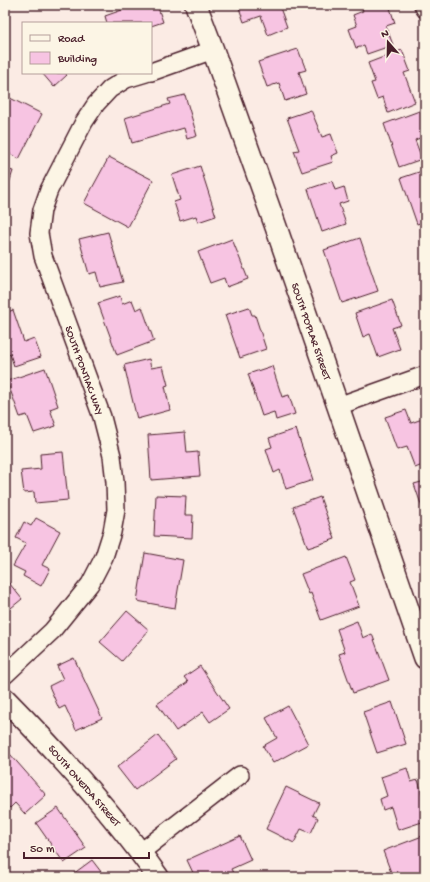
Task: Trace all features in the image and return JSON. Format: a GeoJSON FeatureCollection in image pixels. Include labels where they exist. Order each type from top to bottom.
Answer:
{"type":"FeatureCollection","features":[{"type":"Feature","properties":{"kind":"street","name":"SOUTH POPLAR STREET"},"geometry":{"type":"LineString","coordinates":[[196,5],[338,406],[425,658]]}},
{"type":"Feature","properties":{"kind":"street"},"geometry":{"type":"LineString","coordinates":[[424,5],[425,9]]}},
{"type":"Feature","properties":{"kind":"street"},"geometry":{"type":"LineString","coordinates":[[152,72],[213,50]]}},
{"type":"Feature","properties":{"kind":"street","name":"SOUTH PONTIAC WAY"},"geometry":{"type":"LineString","coordinates":[[5,675],[52,631],[90,584],[104,557],[112,532],[116,510],[112,456],[102,417],[43,256],[38,232],[42,210],[49,190],[81,128],[96,104],[110,89],[126,79],[143,74]]}},
{"type":"Feature","properties":{"kind":"street"},"geometry":{"type":"LineString","coordinates":[[338,406],[425,375]]}},
{"type":"Feature","properties":{"kind":"street","name":"SOUTH ONEIDA STREET"},"geometry":{"type":"LineString","coordinates":[[5,699],[45,740],[101,802],[141,852],[158,877]]}},
{"type":"Feature","properties":{"kind":"street"},"geometry":{"type":"LineString","coordinates":[[141,852],[240,775]]}},
{"type":"Feature","properties":{"kind":"building"},"geometry":{"type":"Polygon","coordinates":[[[136,5],[144,5],[145,7],[157,5],[163,22],[152,26],[152,22],[107,22],[105,16],[136,5]]]}},
{"type":"Feature","properties":{"kind":"building"},"geometry":{"type":"Polygon","coordinates":[[[238,5],[279,5],[287,27],[268,35],[261,16],[244,22],[238,5]]]}},
{"type":"Feature","properties":{"kind":"building"},"geometry":{"type":"Polygon","coordinates":[[[361,5],[389,5],[395,23],[386,26],[393,45],[367,54],[364,46],[356,48],[349,29],[357,26],[353,15],[363,11],[361,5]]]}},
{"type":"Feature","properties":{"kind":"building"},"geometry":{"type":"Polygon","coordinates":[[[298,49],[306,70],[299,72],[306,94],[285,101],[279,83],[267,87],[258,62],[298,49]]]}},
{"type":"Feature","properties":{"kind":"building"},"geometry":{"type":"Polygon","coordinates":[[[402,50],[410,71],[404,73],[415,102],[388,113],[383,97],[377,99],[371,83],[375,82],[368,63],[402,50]]]}},
{"type":"Feature","properties":{"kind":"building"},"geometry":{"type":"Polygon","coordinates":[[[43,74],[67,75],[54,87],[43,74]]]}},
{"type":"Feature","properties":{"kind":"building"},"geometry":{"type":"Polygon","coordinates":[[[185,95],[197,136],[187,139],[184,128],[132,143],[125,118],[170,104],[168,99],[185,95]]]}},
{"type":"Feature","properties":{"kind":"building"},"geometry":{"type":"Polygon","coordinates":[[[10,98],[42,114],[19,159],[5,151],[5,109],[10,98]]]}},
{"type":"Feature","properties":{"kind":"building"},"geometry":{"type":"Polygon","coordinates":[[[311,110],[322,137],[331,134],[338,153],[331,156],[333,162],[302,172],[294,151],[299,150],[287,118],[311,110]]]}},
{"type":"Feature","properties":{"kind":"building"},"geometry":{"type":"Polygon","coordinates":[[[422,110],[425,117],[425,136],[415,140],[422,159],[399,167],[384,124],[422,110]]]}},
{"type":"Feature","properties":{"kind":"building"},"geometry":{"type":"Polygon","coordinates":[[[109,157],[153,180],[128,227],[84,203],[109,157]]]}},
{"type":"Feature","properties":{"kind":"building"},"geometry":{"type":"Polygon","coordinates":[[[200,166],[216,216],[198,222],[196,216],[180,221],[174,202],[180,200],[172,175],[200,166]]]}},
{"type":"Feature","properties":{"kind":"building"},"geometry":{"type":"Polygon","coordinates":[[[5,169],[13,171],[5,196],[5,169]]]}},
{"type":"Feature","properties":{"kind":"building"},"geometry":{"type":"Polygon","coordinates":[[[425,170],[425,221],[417,224],[401,178],[425,170]]]}},
{"type":"Feature","properties":{"kind":"building"},"geometry":{"type":"Polygon","coordinates":[[[332,181],[335,190],[344,187],[348,201],[339,204],[346,224],[322,232],[308,189],[332,181]]]}},
{"type":"Feature","properties":{"kind":"building"},"geometry":{"type":"Polygon","coordinates":[[[108,232],[123,282],[100,287],[96,272],[89,274],[79,239],[108,232]]]}},
{"type":"Feature","properties":{"kind":"building"},"geometry":{"type":"Polygon","coordinates":[[[360,238],[378,291],[342,303],[324,250],[360,238]]]}},
{"type":"Feature","properties":{"kind":"building"},"geometry":{"type":"Polygon","coordinates":[[[232,239],[248,279],[227,287],[224,278],[210,283],[198,252],[232,239]]]}},
{"type":"Feature","properties":{"kind":"building"},"geometry":{"type":"Polygon","coordinates":[[[120,296],[122,304],[132,300],[136,310],[142,307],[154,341],[117,355],[98,303],[120,296]]]}},
{"type":"Feature","properties":{"kind":"building"},"geometry":{"type":"Polygon","coordinates":[[[392,300],[401,325],[392,328],[400,349],[378,357],[370,334],[363,337],[355,313],[392,300]]]}},
{"type":"Feature","properties":{"kind":"building"},"geometry":{"type":"Polygon","coordinates":[[[249,307],[252,315],[255,315],[266,349],[240,358],[225,315],[249,307]]]}},
{"type":"Feature","properties":{"kind":"building"},"geometry":{"type":"Polygon","coordinates":[[[13,310],[24,342],[34,338],[41,357],[14,366],[10,354],[5,356],[5,313],[13,310]]]}},
{"type":"Feature","properties":{"kind":"building"},"geometry":{"type":"Polygon","coordinates":[[[149,359],[151,368],[163,366],[168,385],[165,386],[170,410],[137,419],[124,365],[149,359]]]}},
{"type":"Feature","properties":{"kind":"building"},"geometry":{"type":"Polygon","coordinates":[[[272,366],[282,397],[289,395],[295,414],[276,420],[274,412],[262,416],[248,374],[272,366]]]}},
{"type":"Feature","properties":{"kind":"building"},"geometry":{"type":"Polygon","coordinates":[[[45,368],[58,406],[50,409],[56,426],[34,433],[27,415],[20,417],[7,381],[45,368]]]}},
{"type":"Feature","properties":{"kind":"building"},"geometry":{"type":"Polygon","coordinates":[[[406,410],[411,423],[425,418],[425,464],[415,468],[407,447],[397,450],[385,417],[406,410]]]}},
{"type":"Feature","properties":{"kind":"building"},"geometry":{"type":"Polygon","coordinates":[[[296,429],[313,480],[286,489],[280,470],[274,473],[266,449],[272,447],[269,438],[296,429]]]}},
{"type":"Feature","properties":{"kind":"building"},"geometry":{"type":"Polygon","coordinates":[[[185,432],[187,453],[198,452],[200,476],[151,480],[148,435],[185,432]]]}},
{"type":"Feature","properties":{"kind":"building"},"geometry":{"type":"Polygon","coordinates":[[[63,452],[68,500],[35,503],[34,492],[24,493],[21,471],[41,469],[40,454],[63,452]]]}},
{"type":"Feature","properties":{"kind":"building"},"geometry":{"type":"Polygon","coordinates":[[[425,481],[425,516],[414,484],[425,481]]]}},
{"type":"Feature","properties":{"kind":"building"},"geometry":{"type":"Polygon","coordinates":[[[156,495],[186,496],[185,515],[193,515],[192,538],[154,536],[156,495]]]}},
{"type":"Feature","properties":{"kind":"building"},"geometry":{"type":"Polygon","coordinates":[[[320,497],[335,539],[308,548],[293,507],[320,497]]]}},
{"type":"Feature","properties":{"kind":"building"},"geometry":{"type":"Polygon","coordinates":[[[36,518],[60,531],[42,565],[50,569],[41,586],[23,576],[25,572],[13,566],[26,543],[16,538],[24,522],[31,526],[36,518]]]}},
{"type":"Feature","properties":{"kind":"building"},"geometry":{"type":"Polygon","coordinates":[[[145,553],[183,560],[175,608],[137,601],[145,553]]]}},
{"type":"Feature","properties":{"kind":"building"},"geometry":{"type":"Polygon","coordinates":[[[346,557],[355,580],[350,582],[359,606],[321,620],[311,593],[309,594],[301,574],[346,557]]]}},
{"type":"Feature","properties":{"kind":"building"},"geometry":{"type":"Polygon","coordinates":[[[5,578],[22,599],[6,612],[5,611],[5,578]]]}},
{"type":"Feature","properties":{"kind":"building"},"geometry":{"type":"Polygon","coordinates":[[[127,611],[149,630],[122,661],[100,642],[127,611]]]}},
{"type":"Feature","properties":{"kind":"building"},"geometry":{"type":"Polygon","coordinates":[[[357,621],[363,638],[372,634],[389,680],[353,693],[339,654],[345,652],[337,629],[357,621]]]}},
{"type":"Feature","properties":{"kind":"building"},"geometry":{"type":"Polygon","coordinates":[[[74,658],[102,718],[76,730],[65,706],[59,709],[49,686],[63,679],[57,666],[74,658]]]}},
{"type":"Feature","properties":{"kind":"building"},"geometry":{"type":"Polygon","coordinates":[[[200,666],[229,709],[210,722],[203,712],[176,731],[157,704],[188,682],[184,677],[200,666]]]}},
{"type":"Feature","properties":{"kind":"building"},"geometry":{"type":"Polygon","coordinates":[[[392,702],[406,744],[377,753],[363,712],[392,702]]]}},
{"type":"Feature","properties":{"kind":"building"},"geometry":{"type":"Polygon","coordinates":[[[288,706],[308,744],[273,763],[263,746],[277,738],[266,718],[288,706]]]}},
{"type":"Feature","properties":{"kind":"building"},"geometry":{"type":"Polygon","coordinates":[[[158,735],[176,759],[135,790],[117,767],[158,735]]]}},
{"type":"Feature","properties":{"kind":"building"},"geometry":{"type":"Polygon","coordinates":[[[10,754],[46,795],[25,814],[15,803],[10,808],[5,803],[5,759],[10,754]]]}},
{"type":"Feature","properties":{"kind":"building"},"geometry":{"type":"Polygon","coordinates":[[[407,768],[411,782],[418,780],[425,803],[425,821],[398,830],[391,807],[383,810],[380,799],[387,796],[381,777],[407,768]]]}},
{"type":"Feature","properties":{"kind":"building"},"geometry":{"type":"Polygon","coordinates":[[[286,787],[319,803],[313,815],[318,818],[311,833],[301,829],[294,843],[266,829],[286,787]]]}},
{"type":"Feature","properties":{"kind":"building"},"geometry":{"type":"Polygon","coordinates":[[[58,808],[86,848],[64,863],[36,823],[58,808]]]}},
{"type":"Feature","properties":{"kind":"building"},"geometry":{"type":"Polygon","coordinates":[[[425,835],[425,877],[401,877],[399,872],[392,875],[383,851],[425,835]]]}},
{"type":"Feature","properties":{"kind":"building"},"geometry":{"type":"Polygon","coordinates":[[[240,836],[251,860],[231,869],[235,877],[195,877],[187,860],[240,836]]]}},
{"type":"Feature","properties":{"kind":"building"},"geometry":{"type":"Polygon","coordinates":[[[92,860],[105,877],[69,877],[92,860]]]}}]}
